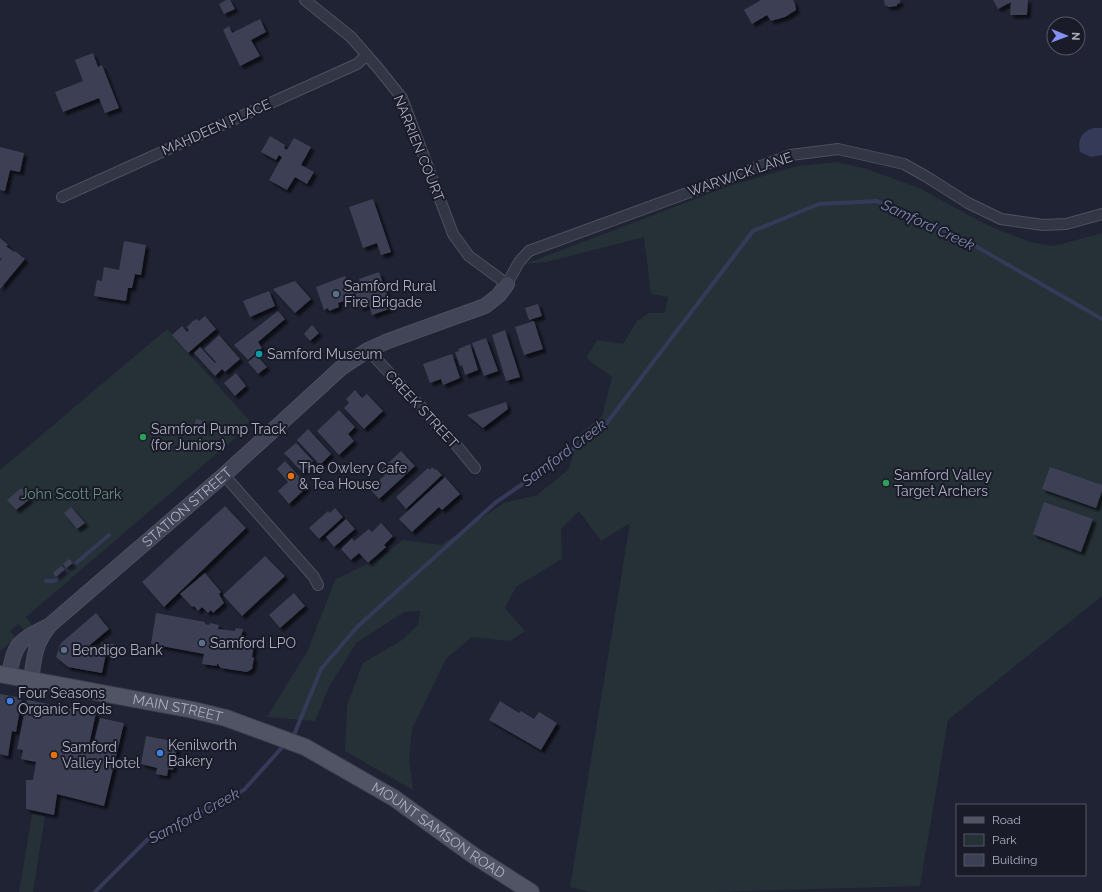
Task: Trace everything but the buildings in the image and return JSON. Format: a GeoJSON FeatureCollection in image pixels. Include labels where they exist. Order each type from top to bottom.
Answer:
{"type":"FeatureCollection","features":[{"type":"Feature","properties":{"kind":"main road","name":"MAIN STREET"},"geometry":{"type":"LineString","coordinates":[[4,674],[193,710],[226,718],[305,747],[346,770]]}},
{"type":"Feature","properties":{"kind":"main road","name":"MOUNT SAMSON ROAD"},"geometry":{"type":"LineString","coordinates":[[346,770],[394,798],[472,855],[531,892]]}},
{"type":"Feature","properties":{"kind":"street","name":"NARRIEN COURT"},"geometry":{"type":"LineString","coordinates":[[305,0],[351,37],[402,98],[453,234],[469,256],[507,284]]}},
{"type":"Feature","properties":{"kind":"street","name":"MAHDEEN PLACE"},"geometry":{"type":"LineString","coordinates":[[62,197],[274,100],[357,64],[367,55]]}},
{"type":"Feature","properties":{"kind":"street","name":"WARWICK LANE"},"geometry":{"type":"LineString","coordinates":[[507,284],[519,262],[529,251],[791,155],[838,149],[904,164],[968,204],[1001,219],[1044,225],[1066,224],[1102,214]]}},
{"type":"Feature","properties":{"kind":"street","name":"STATION STREET"},"geometry":{"type":"LineString","coordinates":[[31,679],[36,646],[50,625],[224,475],[340,368],[368,350],[388,341],[485,306],[499,296],[507,284]]}},
{"type":"Feature","properties":{"kind":"street","name":"CREEK STREET"},"geometry":{"type":"LineString","coordinates":[[368,350],[453,441],[475,468]]}},
{"type":"Feature","properties":{"kind":"street"},"geometry":{"type":"LineString","coordinates":[[224,475],[311,574],[318,585]]}},
{"type":"Feature","properties":{"kind":"street","name":"STATION STREET"},"geometry":{"type":"LineString","coordinates":[[4,674],[11,663],[16,648],[24,639],[50,625]]}},
{"type":"Feature","properties":{"kind":"green space"},"geometry":{"type":"Polygon","coordinates":[[[836,162],[864,168],[919,188],[989,226],[1030,242],[1054,246],[1102,233],[1102,596],[948,720],[920,886],[710,892],[591,892],[570,887],[630,523],[601,541],[579,511],[561,529],[562,559],[516,587],[505,608],[525,631],[510,641],[472,637],[446,659],[412,729],[409,760],[413,790],[345,751],[347,705],[363,663],[402,640],[418,625],[420,611],[404,612],[356,643],[329,687],[315,721],[267,717],[308,650],[335,580],[381,557],[403,540],[441,545],[504,503],[537,495],[569,469],[578,435],[602,416],[612,377],[586,358],[597,340],[623,344],[637,321],[649,313],[665,313],[668,297],[651,294],[644,237],[547,262],[525,264],[732,185],[798,166],[836,162]]]}},
{"type":"Feature","properties":{"kind":"green space","name":"John Scott Park"},"geometry":{"type":"Polygon","coordinates":[[[167,329],[250,421],[235,438],[26,617],[32,625],[25,631],[19,624],[10,631],[16,638],[0,651],[0,470],[167,329]]]}},
{"type":"Feature","properties":{"kind":"green space"},"geometry":{"type":"Polygon","coordinates":[[[32,814],[45,816],[33,892],[19,892],[32,814]]]}},
{"type":"Feature","properties":{"kind":"water"},"geometry":{"type":"Polygon","coordinates":[[[1094,128],[1102,128],[1102,155],[1091,157],[1080,152],[1079,143],[1081,136],[1086,131],[1094,128]]]}},
{"type":"Feature","properties":{"kind":"waterway","name":"Samford Creek"},"geometry":{"type":"LineString","coordinates":[[290,738],[294,735],[321,669],[357,627],[495,503],[603,428],[753,231],[819,204],[877,201],[965,240],[1102,319]]}},
{"type":"Feature","properties":{"kind":"waterway"},"geometry":{"type":"LineString","coordinates":[[46,581],[55,581],[109,535]]}},
{"type":"Feature","properties":{"kind":"waterway","name":"Samford Creek"},"geometry":{"type":"LineString","coordinates":[[95,892],[148,839],[244,790],[286,743]]}},
{"type":"Feature","properties":{"kind":"place","name":"Samford Rural Fire Brigade"},"geometry":{"type":"Point","coordinates":[336,294]}},
{"type":"Feature","properties":{"kind":"place","name":"Samford Museum"},"geometry":{"type":"Point","coordinates":[259,354]}},
{"type":"Feature","properties":{"kind":"place","name":"Samford Pump Track (for Juniors)"},"geometry":{"type":"Point","coordinates":[143,437]}},
{"type":"Feature","properties":{"kind":"place","name":"The Owlery Cafe & Tea House"},"geometry":{"type":"Point","coordinates":[291,476]}},
{"type":"Feature","properties":{"kind":"place","name":"Samford Valley Target Archers"},"geometry":{"type":"Point","coordinates":[886,483]}},
{"type":"Feature","properties":{"kind":"place","name":"Samford LPO"},"geometry":{"type":"Point","coordinates":[202,643]}},
{"type":"Feature","properties":{"kind":"place","name":"Bendigo Bank"},"geometry":{"type":"Point","coordinates":[64,650]}},
{"type":"Feature","properties":{"kind":"place","name":"Four Seasons Organic Foods"},"geometry":{"type":"Point","coordinates":[10,701]}},
{"type":"Feature","properties":{"kind":"place","name":"Kenilworth Bakery"},"geometry":{"type":"Point","coordinates":[160,753]}},
{"type":"Feature","properties":{"kind":"place","name":"Samford Valley Hotel"},"geometry":{"type":"Point","coordinates":[54,755]}}]}
